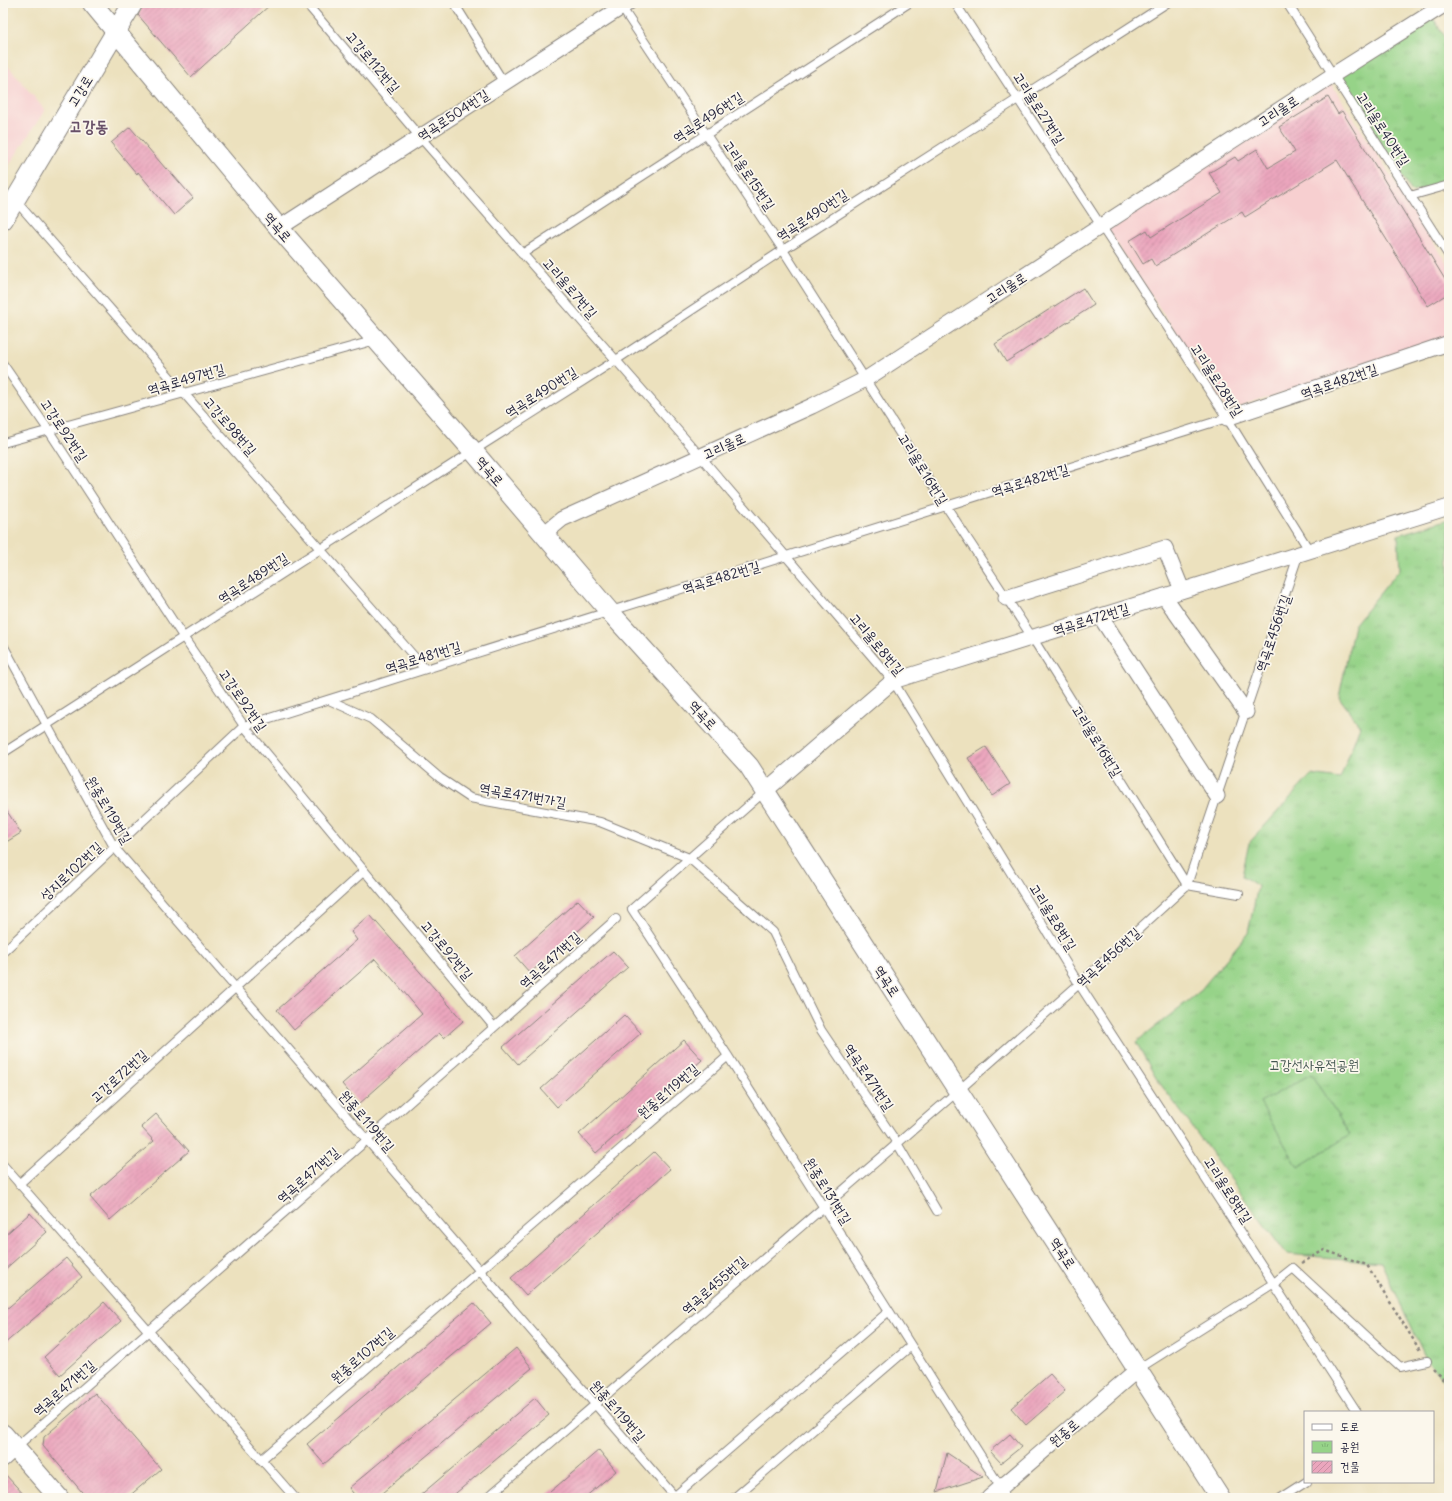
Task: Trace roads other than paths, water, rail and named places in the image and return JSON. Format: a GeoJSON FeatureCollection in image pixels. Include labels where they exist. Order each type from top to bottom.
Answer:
{"type":"FeatureCollection","features":[{"type":"Feature","properties":{"kind":"street","name":"역곡로"},"geometry":{"type":"LineString","coordinates":[[92,3],[279,228],[473,451],[610,612],[749,766],[1220,1498]]}},
{"type":"Feature","properties":{"kind":"street","name":"고강로"},"geometry":{"type":"LineString","coordinates":[[3,220],[133,3]]}},
{"type":"Feature","properties":{"kind":"street","name":"고리울로"},"geometry":{"type":"LineString","coordinates":[[544,534],[562,518],[701,457],[812,406],[866,379],[1333,75],[1447,3]]}},
{"type":"Feature","properties":{"kind":"street","name":"역곡로504번길"},"geometry":{"type":"LineString","coordinates":[[279,228],[504,83],[623,4]]}},
{"type":"Feature","properties":{"kind":"street","name":"역곡로482번길"},"geometry":{"type":"LineString","coordinates":[[1227,418],[1449,343]]}},
{"type":"Feature","properties":{"kind":"street","name":"역곡로472번길"},"geometry":{"type":"LineString","coordinates":[[765,791],[893,681],[1449,506]]}},
{"type":"Feature","properties":{"kind":"street"},"geometry":{"type":"LineString","coordinates":[[1006,598],[1165,548],[1182,590]]}},
{"type":"Feature","properties":{"kind":"street"},"geometry":{"type":"LineString","coordinates":[[1164,596],[1246,712]]}},
{"type":"Feature","properties":{"kind":"street"},"geometry":{"type":"LineString","coordinates":[[1100,616],[1217,796]]}},
{"type":"Feature","properties":{"kind":"street","name":"원종로"},"geometry":{"type":"LineString","coordinates":[[998,1495],[1138,1369]]}},
{"type":"Feature","properties":{"kind":"street"},"geometry":{"type":"LineString","coordinates":[[7,1447],[59,1498]]}},
{"type":"Feature","properties":{"kind":"lane","name":"고강로112번길"},"geometry":{"type":"LineString","coordinates":[[306,3],[420,137]]}},
{"type":"Feature","properties":{"kind":"lane"},"geometry":{"type":"LineString","coordinates":[[454,3],[504,83]]}},
{"type":"Feature","properties":{"kind":"lane","name":"역곡로496번길"},"geometry":{"type":"LineString","coordinates":[[522,254],[909,3]]}},
{"type":"Feature","properties":{"kind":"lane","name":"고리울로27번길"},"geometry":{"type":"LineString","coordinates":[[955,3],[1100,226]]}},
{"type":"Feature","properties":{"kind":"lane","name":"역곡로490번길"},"geometry":{"type":"LineString","coordinates":[[473,451],[1167,3]]}},
{"type":"Feature","properties":{"kind":"lane","name":"고리울로40번길"},"geometry":{"type":"LineString","coordinates":[[1287,3],[1449,256]]}},
{"type":"Feature","properties":{"kind":"lane","name":"고리울로15번길"},"geometry":{"type":"LineString","coordinates":[[623,4],[866,379]]}},
{"type":"Feature","properties":{"kind":"lane","name":"고리울로7번길"},"geometry":{"type":"LineString","coordinates":[[420,137],[701,457]]}},
{"type":"Feature","properties":{"kind":"lane"},"geometry":{"type":"LineString","coordinates":[[1410,196],[1449,185]]}},
{"type":"Feature","properties":{"kind":"lane","name":"고강로98번길"},"geometry":{"type":"LineString","coordinates":[[15,200],[425,669]]}},
{"type":"Feature","properties":{"kind":"lane","name":"고리울로28번길"},"geometry":{"type":"LineString","coordinates":[[1100,226],[1227,418],[1304,552]]}},
{"type":"Feature","properties":{"kind":"lane","name":"역곡로497번길"},"geometry":{"type":"LineString","coordinates":[[3,444],[376,340]]}},
{"type":"Feature","properties":{"kind":"lane","name":"고강로92번길"},"geometry":{"type":"LineString","coordinates":[[3,364],[244,726],[494,1027]]}},
{"type":"Feature","properties":{"kind":"lane","name":"고리울로16번길"},"geometry":{"type":"LineString","coordinates":[[866,379],[946,506],[1032,637],[1188,885]]}},
{"type":"Feature","properties":{"kind":"lane","name":"역곡로482번길"},"geometry":{"type":"LineString","coordinates":[[610,612],[1227,418]]}},
{"type":"Feature","properties":{"kind":"lane","name":"역곡로489번길"},"geometry":{"type":"LineString","coordinates":[[3,753],[473,451]]}},
{"type":"Feature","properties":{"kind":"lane","name":"고리울로8번길"},"geometry":{"type":"LineString","coordinates":[[701,457],[893,681],[1079,984],[1356,1411]]}},
{"type":"Feature","properties":{"kind":"lane","name":"역곡로456번길"},"geometry":{"type":"LineString","coordinates":[[958,1091],[1188,885],[1246,712],[1304,552]]}},
{"type":"Feature","properties":{"kind":"lane","name":"역곡로481번길"},"geometry":{"type":"LineString","coordinates":[[244,726],[610,612]]}},
{"type":"Feature","properties":{"kind":"lane","name":"원종로119번길"},"geometry":{"type":"LineString","coordinates":[[3,645],[114,847],[675,1497],[889,1311]]}},
{"type":"Feature","properties":{"kind":"lane","name":"역곡로471번가길"},"geometry":{"type":"LineString","coordinates":[[329,700],[371,719],[440,778],[470,798],[600,822],[689,858]]}},
{"type":"Feature","properties":{"kind":"lane","name":"성지로102번길"},"geometry":{"type":"LineString","coordinates":[[3,952],[244,726]]}},
{"type":"Feature","properties":{"kind":"lane"},"geometry":{"type":"LineString","coordinates":[[689,858],[765,791]]}},
{"type":"Feature","properties":{"kind":"lane","name":"원종로131번길"},"geometry":{"type":"LineString","coordinates":[[689,858],[632,909],[728,1056],[911,1346],[998,1495]]}},
{"type":"Feature","properties":{"kind":"lane","name":"역곡로471번길"},"geometry":{"type":"LineString","coordinates":[[689,858],[773,932],[821,1030],[897,1143]]}},
{"type":"Feature","properties":{"kind":"lane"},"geometry":{"type":"LineString","coordinates":[[235,988],[364,871]]}},
{"type":"Feature","properties":{"kind":"lane"},"geometry":{"type":"LineString","coordinates":[[1188,885],[1239,894]]}},
{"type":"Feature","properties":{"kind":"lane","name":"역곡로471번길"},"geometry":{"type":"LineString","coordinates":[[7,1447],[149,1331],[616,919]]}},
{"type":"Feature","properties":{"kind":"lane","name":"고강로72번길"},"geometry":{"type":"LineString","coordinates":[[20,1184],[235,988]]}},
{"type":"Feature","properties":{"kind":"lane","name":"원종로119번길"},"geometry":{"type":"LineString","coordinates":[[480,1271],[728,1056]]}},
{"type":"Feature","properties":{"kind":"lane","name":"역곡로455번길"},"geometry":{"type":"LineString","coordinates":[[487,1498],[958,1091]]}},
{"type":"Feature","properties":{"kind":"lane"},"geometry":{"type":"LineString","coordinates":[[897,1143],[937,1211]]}},
{"type":"Feature","properties":{"kind":"lane"},"geometry":{"type":"LineString","coordinates":[[3,1165],[294,1498]]}},
{"type":"Feature","properties":{"kind":"lane"},"geometry":{"type":"LineString","coordinates":[[1138,1369],[1274,1283],[1293,1268],[1400,1367],[1427,1361]]}},
{"type":"Feature","properties":{"kind":"lane","name":"원종로107번길"},"geometry":{"type":"LineString","coordinates":[[261,1460],[480,1271]]}},
{"type":"Feature","properties":{"kind":"lane"},"geometry":{"type":"LineString","coordinates":[[734,1498],[911,1346]]}},
{"type":"Feature","properties":{"kind":"lane"},"geometry":{"type":"LineString","coordinates":[[1281,1498],[1304,1483]]}},
{"type":"Feature","properties":{"kind":"district","name":"고강동"},"geometry":{"type":"Point","coordinates":[89,126]}},
{"type":"Feature","properties":{"kind":"park label","name":"고강선사유적공원"},"geometry":{"type":"Point","coordinates":[1314,1065]}}]}
